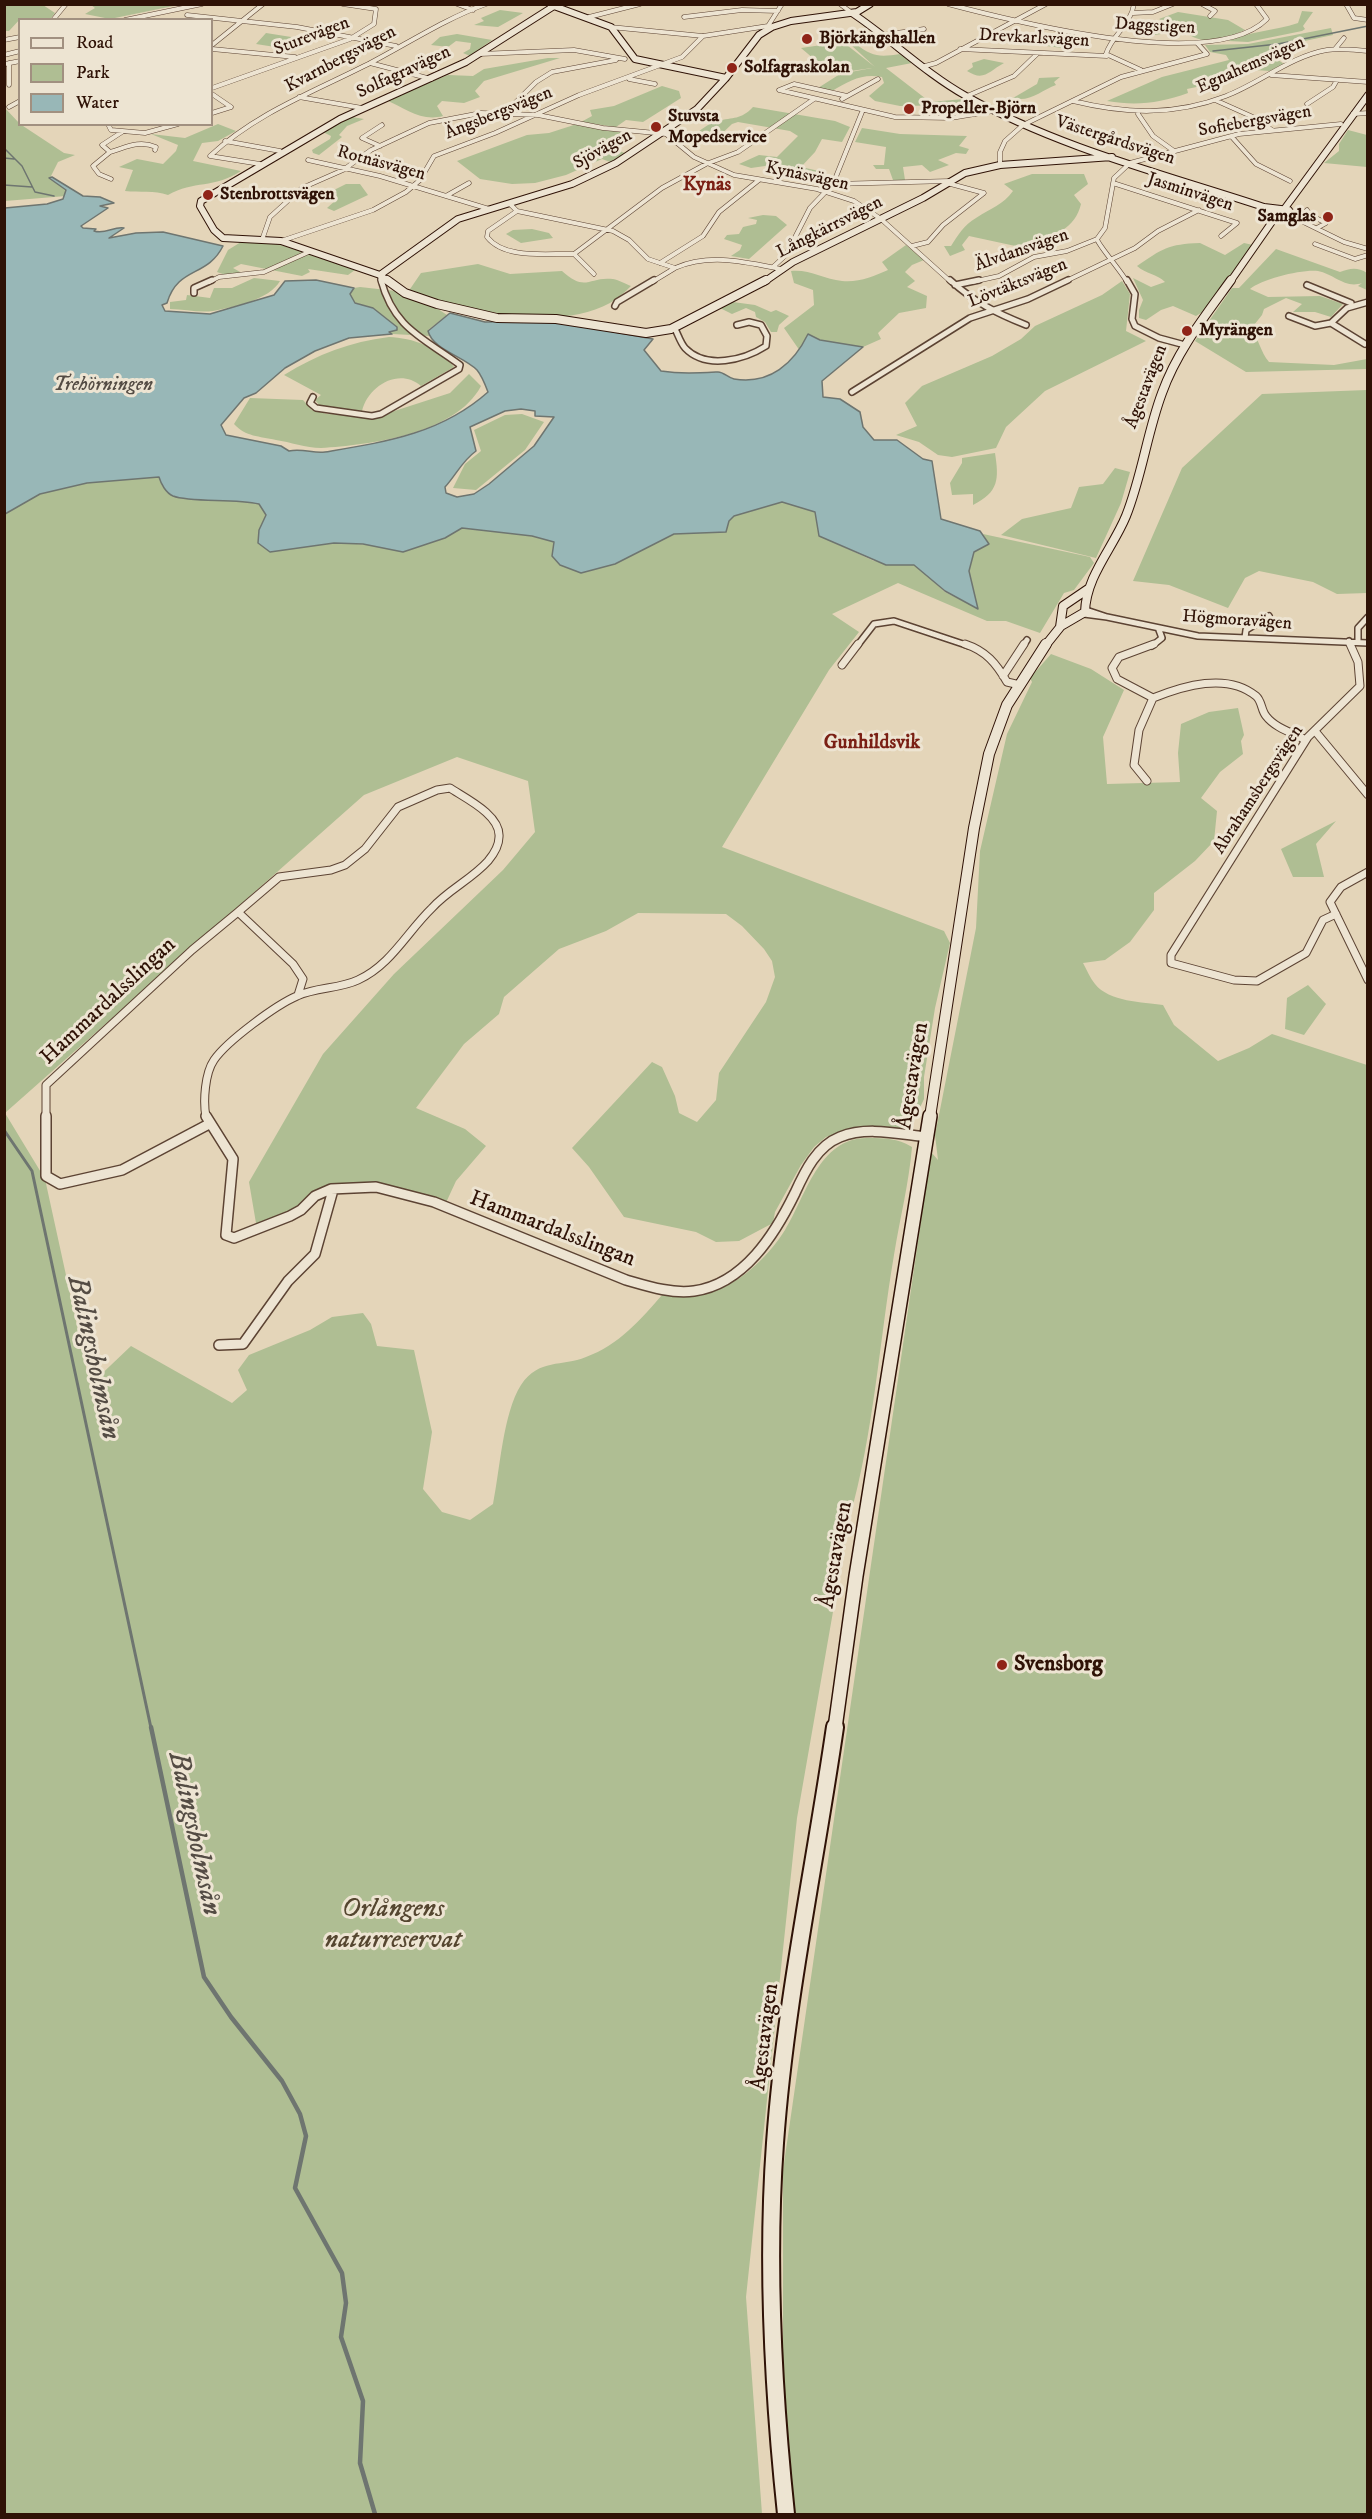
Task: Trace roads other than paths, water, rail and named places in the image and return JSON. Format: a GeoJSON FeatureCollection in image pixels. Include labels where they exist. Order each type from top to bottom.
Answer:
{"type":"FeatureCollection","features":[{"type":"Feature","properties":{"kind":"street"},"geometry":{"type":"LineString","coordinates":[[55,18],[66,4]]}},
{"type":"Feature","properties":{"kind":"street"},"geometry":{"type":"LineString","coordinates":[[135,18],[202,4]]}},
{"type":"Feature","properties":{"kind":"street"},"geometry":{"type":"LineString","coordinates":[[213,44],[263,4]]}},
{"type":"Feature","properties":{"kind":"street","name":"Sturevägen"},"geometry":{"type":"LineString","coordinates":[[213,88],[350,39],[373,25],[377,10],[366,6],[343,4]]}},
{"type":"Feature","properties":{"kind":"street"},"geometry":{"type":"LineString","coordinates":[[457,4],[473,10]]}},
{"type":"Feature","properties":{"kind":"street","name":"Kvarnbergsvägen"},"geometry":{"type":"LineString","coordinates":[[224,141],[299,97],[370,63],[396,46],[486,4]]}},
{"type":"Feature","properties":{"kind":"street"},"geometry":{"type":"LineString","coordinates":[[589,17],[640,4]]}},
{"type":"Feature","properties":{"kind":"street"},"geometry":{"type":"LineString","coordinates":[[554,5],[610,27],[703,36],[768,26],[782,4]]}},
{"type":"Feature","properties":{"kind":"street","name":"Västergårdsvägen"},"geometry":{"type":"LineString","coordinates":[[840,4],[967,96],[993,111],[1023,125],[1130,163],[1270,208]]}},
{"type":"Feature","properties":{"kind":"street","name":"Sjövägen"},"geometry":{"type":"LineString","coordinates":[[380,275],[458,219],[597,174],[697,109],[726,78],[759,35],[772,27],[791,21],[849,11],[870,4]]}},
{"type":"Feature","properties":{"kind":"street","name":"Daggstigen"},"geometry":{"type":"LineString","coordinates":[[948,4],[1014,22],[1147,43],[1223,42],[1267,19],[1256,4]]}},
{"type":"Feature","properties":{"kind":"street"},"geometry":{"type":"LineString","coordinates":[[956,7],[963,4]]}},
{"type":"Feature","properties":{"kind":"street"},"geometry":{"type":"LineString","coordinates":[[925,66],[1046,4]]}},
{"type":"Feature","properties":{"kind":"street"},"geometry":{"type":"LineString","coordinates":[[1134,4],[1129,23],[1113,39],[1107,56],[1141,70]]}},
{"type":"Feature","properties":{"kind":"street"},"geometry":{"type":"LineString","coordinates":[[1133,13],[1153,12],[1173,4]]}},
{"type":"Feature","properties":{"kind":"street"},"geometry":{"type":"LineString","coordinates":[[1202,4],[1215,11],[1210,16]]}},
{"type":"Feature","properties":{"kind":"street"},"geometry":{"type":"LineString","coordinates":[[1346,4],[1354,18],[1368,20]]}},
{"type":"Feature","properties":{"kind":"street","name":"Solfagravägen"},"geometry":{"type":"LineString","coordinates":[[390,282],[380,275],[281,241],[228,239],[218,236],[200,204],[208,196],[280,151],[362,108],[431,79],[480,54],[554,5]]}},
{"type":"Feature","properties":{"kind":"street"},"geometry":{"type":"LineString","coordinates":[[187,15],[190,7]]}},
{"type":"Feature","properties":{"kind":"street"},"geometry":{"type":"LineString","coordinates":[[684,17],[742,10],[778,11]]}},
{"type":"Feature","properties":{"kind":"street"},"geometry":{"type":"LineString","coordinates":[[181,18],[187,15],[297,27],[396,46]]}},
{"type":"Feature","properties":{"kind":"street"},"geometry":{"type":"LineString","coordinates":[[610,27],[634,59]]}},
{"type":"Feature","properties":{"kind":"street"},"geometry":{"type":"LineString","coordinates":[[883,35],[924,29]]}},
{"type":"Feature","properties":{"kind":"street","name":"Ängsbergsvägen"},"geometry":{"type":"LineString","coordinates":[[281,241],[350,220],[413,186],[424,176],[434,156],[538,115],[579,95],[682,57],[703,36]]}},
{"type":"Feature","properties":{"kind":"street","name":"Egnahemsvägen"},"geometry":{"type":"LineString","coordinates":[[1335,49],[1344,38]]}},
{"type":"Feature","properties":{"kind":"street"},"geometry":{"type":"LineString","coordinates":[[1000,165],[1000,152],[1005,141],[1023,125],[1141,70],[1207,54],[1197,43]]}},
{"type":"Feature","properties":{"kind":"street"},"geometry":{"type":"LineString","coordinates":[[213,49],[298,57]]}},
{"type":"Feature","properties":{"kind":"street","name":"Drevkarlsvägen"},"geometry":{"type":"LineString","coordinates":[[960,49],[1107,56]]}},
{"type":"Feature","properties":{"kind":"street","name":"Egnahemsvägen"},"geometry":{"type":"LineString","coordinates":[[1073,100],[1112,111],[1138,114],[1175,111],[1215,100],[1319,51],[1335,49],[1368,51]]}},
{"type":"Feature","properties":{"kind":"street"},"geometry":{"type":"LineString","coordinates":[[480,54],[567,50],[625,59]]}},
{"type":"Feature","properties":{"kind":"street"},"geometry":{"type":"LineString","coordinates":[[967,96],[1015,77],[1028,68],[1037,54]]}},
{"type":"Feature","properties":{"kind":"street"},"geometry":{"type":"LineString","coordinates":[[506,112],[520,103],[537,81],[574,66],[634,59],[726,78]]}},
{"type":"Feature","properties":{"kind":"street"},"geometry":{"type":"LineString","coordinates":[[7,63],[9,85]]}},
{"type":"Feature","properties":{"kind":"street"},"geometry":{"type":"LineString","coordinates":[[370,63],[431,79]]}},
{"type":"Feature","properties":{"kind":"street"},"geometry":{"type":"LineString","coordinates":[[1270,75],[1368,82]]}},
{"type":"Feature","properties":{"kind":"street"},"geometry":{"type":"LineString","coordinates":[[627,78],[655,84]]}},
{"type":"Feature","properties":{"kind":"street"},"geometry":{"type":"LineString","coordinates":[[835,105],[846,96],[878,79]]}},
{"type":"Feature","properties":{"kind":"street"},"geometry":{"type":"LineString","coordinates":[[1307,104],[1333,87],[1337,80]]}},
{"type":"Feature","properties":{"kind":"street"},"geometry":{"type":"LineString","coordinates":[[846,96],[794,84],[779,92],[862,112],[922,119],[951,118],[993,111]]}},
{"type":"Feature","properties":{"kind":"street"},"geometry":{"type":"LineString","coordinates":[[213,95],[231,107],[213,113]]}},
{"type":"Feature","properties":{"kind":"street"},"geometry":{"type":"LineString","coordinates":[[1368,95],[1287,211],[1276,216],[1269,212],[1270,208],[1287,211],[1344,242],[1368,249]]}},
{"type":"Feature","properties":{"kind":"street"},"geometry":{"type":"LineString","coordinates":[[299,97],[362,108]]}},
{"type":"Feature","properties":{"kind":"street"},"geometry":{"type":"LineString","coordinates":[[517,211],[489,231],[487,237],[494,246],[516,252],[574,254],[662,188],[706,164],[738,152],[814,99]]}},
{"type":"Feature","properties":{"kind":"street"},"geometry":{"type":"LineString","coordinates":[[1215,100],[1253,117],[1272,130]]}},
{"type":"Feature","properties":{"kind":"street"},"geometry":{"type":"LineString","coordinates":[[9,107],[18,102]]}},
{"type":"Feature","properties":{"kind":"street"},"geometry":{"type":"LineString","coordinates":[[262,240],[270,217],[302,188],[346,168],[380,146],[439,119],[506,112],[538,115],[603,128],[660,133]]}},
{"type":"Feature","properties":{"kind":"street"},"geometry":{"type":"LineString","coordinates":[[615,306],[616,303],[675,268],[692,261],[713,259],[777,268],[810,208],[833,184],[862,112]]}},
{"type":"Feature","properties":{"kind":"street"},"geometry":{"type":"LineString","coordinates":[[1353,114],[1368,113]]}},
{"type":"Feature","properties":{"kind":"street"},"geometry":{"type":"LineString","coordinates":[[1138,114],[1143,127],[1174,151]]}},
{"type":"Feature","properties":{"kind":"street","name":"Sofiebergsvägen"},"geometry":{"type":"LineString","coordinates":[[1130,163],[1231,136],[1341,124]]}},
{"type":"Feature","properties":{"kind":"street"},"geometry":{"type":"LineString","coordinates":[[380,146],[362,138],[382,125]]}},
{"type":"Feature","properties":{"kind":"street"},"geometry":{"type":"LineString","coordinates":[[109,126],[111,130],[122,132],[156,132],[172,126]]}},
{"type":"Feature","properties":{"kind":"street"},"geometry":{"type":"LineString","coordinates":[[110,152],[102,143],[120,136],[122,132]]}},
{"type":"Feature","properties":{"kind":"street","name":"Kynäsvägen"},"geometry":{"type":"LineString","coordinates":[[660,133],[666,134],[706,164],[734,175],[825,191],[859,203],[881,219],[955,285],[990,311],[1026,325]]}},
{"type":"Feature","properties":{"kind":"street"},"geometry":{"type":"LineString","coordinates":[[1231,136],[1247,159],[1267,172],[1290,181]]}},
{"type":"Feature","properties":{"kind":"street"},"geometry":{"type":"LineString","coordinates":[[260,164],[210,156],[224,141],[280,151]]}},
{"type":"Feature","properties":{"kind":"street"},"geometry":{"type":"LineString","coordinates":[[111,179],[99,174],[93,166],[110,152],[138,142],[148,143],[156,147],[155,150]]}},
{"type":"Feature","properties":{"kind":"street","name":"Långkärrsvägen"},"geometry":{"type":"LineString","coordinates":[[390,282],[410,295],[497,318],[556,319],[639,333],[674,327],[762,283],[777,268],[881,219],[965,173],[1000,165],[1104,159],[1112,156]]}},
{"type":"Feature","properties":{"kind":"street","name":"Rotnäsvägen"},"geometry":{"type":"LineString","coordinates":[[308,160],[413,186],[489,209]]}},
{"type":"Feature","properties":{"kind":"street"},"geometry":{"type":"LineString","coordinates":[[1130,163],[1117,174],[1113,183],[1105,228],[1097,239],[1100,249],[1111,258],[1135,294],[1132,319],[1135,326],[1158,338],[1185,345]]}},
{"type":"Feature","properties":{"kind":"street"},"geometry":{"type":"LineString","coordinates":[[660,263],[703,236],[719,212],[759,180]]}},
{"type":"Feature","properties":{"kind":"street"},"geometry":{"type":"LineString","coordinates":[[833,184],[949,182],[983,194],[943,225],[928,242],[912,246]]}},
{"type":"Feature","properties":{"kind":"street","name":"Rotnäsvägen"},"geometry":{"type":"LineString","coordinates":[[446,196],[469,183]]}},
{"type":"Feature","properties":{"kind":"street","name":"Jasminvägen"},"geometry":{"type":"LineString","coordinates":[[1113,183],[1237,223],[1221,236]]}},
{"type":"Feature","properties":{"kind":"street"},"geometry":{"type":"LineString","coordinates":[[509,203],[517,211],[608,229],[629,240],[648,259],[675,268]]}},
{"type":"Feature","properties":{"kind":"street","name":"Lövtäktsvägen"},"geometry":{"type":"LineString","coordinates":[[852,392],[853,389],[970,318],[1028,298],[1135,248],[1158,231],[1199,210]]}},
{"type":"Feature","properties":{"kind":"street"},"geometry":{"type":"LineString","coordinates":[[1307,210],[1310,215],[1326,223],[1317,228]]}},
{"type":"Feature","properties":{"kind":"street","name":"Ågestavägen"},"geometry":{"type":"LineString","coordinates":[[1060,627],[1082,611],[1088,589],[1108,556],[1128,510],[1154,417],[1169,375],[1185,345],[1276,216]]}},
{"type":"Feature","properties":{"kind":"street","name":"Älvdansvägen"},"geometry":{"type":"LineString","coordinates":[[955,285],[999,276],[1027,259],[1067,251],[1097,239]]}},
{"type":"Feature","properties":{"kind":"street"},"geometry":{"type":"LineString","coordinates":[[1315,244],[1359,259],[1368,255]]}},
{"type":"Feature","properties":{"kind":"street"},"geometry":{"type":"LineString","coordinates":[[194,292],[194,288],[209,281],[230,275],[264,272],[311,251]]}},
{"type":"Feature","properties":{"kind":"street"},"geometry":{"type":"LineString","coordinates":[[574,254],[594,274]]}},
{"type":"Feature","properties":{"kind":"street"},"geometry":{"type":"LineString","coordinates":[[313,397],[310,403],[316,408],[372,416],[381,414],[459,369],[460,365],[410,332],[382,288],[380,275]]}},
{"type":"Feature","properties":{"kind":"street"},"geometry":{"type":"LineString","coordinates":[[1307,285],[1351,303],[1368,302]]}},
{"type":"Feature","properties":{"kind":"street"},"geometry":{"type":"LineString","coordinates":[[1289,316],[1315,326],[1331,323],[1342,309],[1351,303]]}},
{"type":"Feature","properties":{"kind":"street"},"geometry":{"type":"LineString","coordinates":[[674,327],[681,336],[684,347],[705,359],[720,360],[742,357],[766,346],[767,336],[761,325],[749,322],[737,325]]}},
{"type":"Feature","properties":{"kind":"street"},"geometry":{"type":"LineString","coordinates":[[1331,323],[1365,344]]}},
{"type":"Feature","properties":{"kind":"street","name":"Ågestavägen"},"geometry":{"type":"LineString","coordinates":[[786,2514],[772,2353],[771,2250],[776,2139],[788,2038],[854,1582],[869,1501],[960,928],[970,845],[997,729],[1020,686],[1060,627],[1064,612],[1062,608],[1088,589]]}},
{"type":"Feature","properties":{"kind":"street"},"geometry":{"type":"LineString","coordinates":[[1069,603],[1082,611]]}},
{"type":"Feature","properties":{"kind":"street"},"geometry":{"type":"LineString","coordinates":[[1064,612],[1082,611]]}},
{"type":"Feature","properties":{"kind":"street","name":"Högmoravägen"},"geometry":{"type":"LineString","coordinates":[[1082,611],[1159,630],[1198,636],[1368,643]]}},
{"type":"Feature","properties":{"kind":"street"},"geometry":{"type":"LineString","coordinates":[[1245,638],[1246,630],[1269,616]]}},
{"type":"Feature","properties":{"kind":"street"},"geometry":{"type":"LineString","coordinates":[[1358,642],[1355,633],[1358,626],[1368,617]]}},
{"type":"Feature","properties":{"kind":"street"},"geometry":{"type":"LineString","coordinates":[[842,665],[874,624],[894,621],[977,648],[991,657],[1007,682],[1020,686]]}},
{"type":"Feature","properties":{"kind":"street"},"geometry":{"type":"LineString","coordinates":[[1153,698],[1118,679],[1112,669],[1119,657],[1156,644],[1162,638],[1159,630]]}},
{"type":"Feature","properties":{"kind":"street"},"geometry":{"type":"LineString","coordinates":[[1003,676],[1027,640]]}},
{"type":"Feature","properties":{"kind":"street","name":"Abrahamsbergsvägen"},"geometry":{"type":"LineString","coordinates":[[1336,914],[1323,920],[1306,953],[1257,981],[1234,980],[1208,971],[1176,966],[1170,960],[1306,740],[1360,686],[1358,662],[1349,641]]}},
{"type":"Feature","properties":{"kind":"street"},"geometry":{"type":"LineString","coordinates":[[1147,781],[1134,765],[1135,747],[1138,729],[1153,698],[1196,684],[1235,687],[1258,697],[1267,717],[1306,740]]}},
{"type":"Feature","properties":{"kind":"street"},"geometry":{"type":"LineString","coordinates":[[1315,731],[1368,795]]}},
{"type":"Feature","properties":{"kind":"street","name":"Hammardalsslingan"},"geometry":{"type":"LineString","coordinates":[[209,1124],[122,1170],[60,1184],[46,1176],[46,1085],[192,950],[279,877],[332,870],[345,865],[365,849],[398,807],[407,801],[437,790],[450,788],[482,809],[494,822],[500,835],[497,848],[487,862],[432,907],[384,965],[357,981],[298,995],[251,1026],[214,1060],[208,1074],[204,1105],[209,1124],[233,1159],[226,1235],[234,1238],[301,1211],[310,1199],[320,1192],[366,1185],[413,1194],[626,1280],[654,1288],[692,1291],[726,1280],[761,1249],[781,1224],[810,1163],[828,1144],[840,1138],[873,1132],[927,1137]]}},
{"type":"Feature","properties":{"kind":"street"},"geometry":{"type":"LineString","coordinates":[[1368,872],[1333,893],[1330,903],[1368,980]]}},
{"type":"Feature","properties":{"kind":"street"},"geometry":{"type":"LineString","coordinates":[[238,912],[293,964],[303,979],[298,995]]}},
{"type":"Feature","properties":{"kind":"street"},"geometry":{"type":"LineString","coordinates":[[219,1346],[243,1344],[288,1281],[315,1254],[333,1190]]}},
{"type":"Feature","properties":{"kind":"water","name":"Trehörningen"},"geometry":{"type":"Polygon","coordinates":[[[52,177],[83,196],[100,197],[114,203],[100,206],[108,208],[81,226],[83,228],[102,232],[124,228],[109,238],[136,233],[163,232],[223,246],[209,263],[178,283],[167,303],[162,305],[165,311],[210,314],[274,295],[285,281],[316,280],[354,288],[350,294],[355,303],[373,308],[397,327],[397,330],[389,332],[392,334],[349,338],[315,351],[285,368],[256,393],[244,398],[221,425],[226,435],[281,446],[289,451],[325,452],[391,440],[432,427],[451,418],[488,392],[477,370],[442,348],[431,338],[428,331],[450,313],[485,322],[554,321],[653,339],[644,350],[661,371],[718,372],[734,379],[759,379],[779,370],[796,354],[808,334],[820,340],[863,347],[822,381],[823,397],[840,399],[860,412],[863,427],[874,440],[897,440],[923,459],[932,461],[941,519],[980,531],[989,544],[974,552],[969,571],[978,609],[945,591],[914,565],[886,565],[819,536],[815,512],[782,502],[734,516],[729,521],[726,532],[674,534],[615,564],[581,573],[560,565],[552,556],[554,542],[532,536],[462,528],[445,538],[403,552],[363,544],[334,543],[270,552],[258,543],[259,530],[266,515],[259,504],[173,496],[164,488],[159,477],[87,483],[40,494],[5,514],[5,208],[47,204],[63,199],[66,190],[49,178],[52,177]],[[521,409],[505,411],[470,427],[476,451],[445,487],[446,493],[457,497],[474,494],[534,446],[554,417],[535,416],[535,411],[521,409]]]}},
{"type":"Feature","properties":{"kind":"waterway"},"geometry":{"type":"LineString","coordinates":[[1213,51],[1278,44],[1368,26]]}},
{"type":"Feature","properties":{"kind":"waterway"},"geometry":{"type":"LineString","coordinates":[[4,148],[22,166],[35,192],[54,196]]}},
{"type":"Feature","properties":{"kind":"waterway"},"geometry":{"type":"LineString","coordinates":[[4,158],[14,159]]}},
{"type":"Feature","properties":{"kind":"waterway"},"geometry":{"type":"LineString","coordinates":[[4,185],[32,187]]}},
{"type":"Feature","properties":{"kind":"waterway","name":"Balingsholmsån"},"geometry":{"type":"LineString","coordinates":[[4,1130],[32,1171],[151,1728]]}},
{"type":"Feature","properties":{"kind":"waterway","name":"Balingsholmsån"},"geometry":{"type":"LineString","coordinates":[[151,1727],[204,1977],[231,2017],[282,2081],[300,2114],[306,2136],[295,2188],[342,2273],[346,2303],[341,2337],[363,2401],[360,2463],[375,2514]]}},
{"type":"Feature","properties":{"kind":"place","name":"Björkängshallen"},"geometry":{"type":"Point","coordinates":[807,39]}},
{"type":"Feature","properties":{"kind":"place","name":"Solfagraskolan"},"geometry":{"type":"Point","coordinates":[732,68]}},
{"type":"Feature","properties":{"kind":"place","name":"Propeller-Björn"},"geometry":{"type":"Point","coordinates":[909,109]}},
{"type":"Feature","properties":{"kind":"place","name":"Stuvsta Mopedservice"},"geometry":{"type":"Point","coordinates":[656,127]}},
{"type":"Feature","properties":{"kind":"place","name":"Stenbrottsvägen"},"geometry":{"type":"Point","coordinates":[208,195]}},
{"type":"Feature","properties":{"kind":"place","name":"Samglas"},"geometry":{"type":"Point","coordinates":[1328,217]}},
{"type":"Feature","properties":{"kind":"place","name":"Myrängen"},"geometry":{"type":"Point","coordinates":[1187,331]}},
{"type":"Feature","properties":{"kind":"place","name":"Svensborg"},"geometry":{"type":"Point","coordinates":[1002,1665]}},
{"type":"Feature","properties":{"kind":"district","name":"Kynäs"},"geometry":{"type":"Point","coordinates":[707,186]}},
{"type":"Feature","properties":{"kind":"district","name":"Gunhildsvik"},"geometry":{"type":"Point","coordinates":[872,744]}},
{"type":"Feature","properties":{"kind":"park label","name":"Orlångens naturreservat"},"geometry":{"type":"Point","coordinates":[393,1926]}}]}
